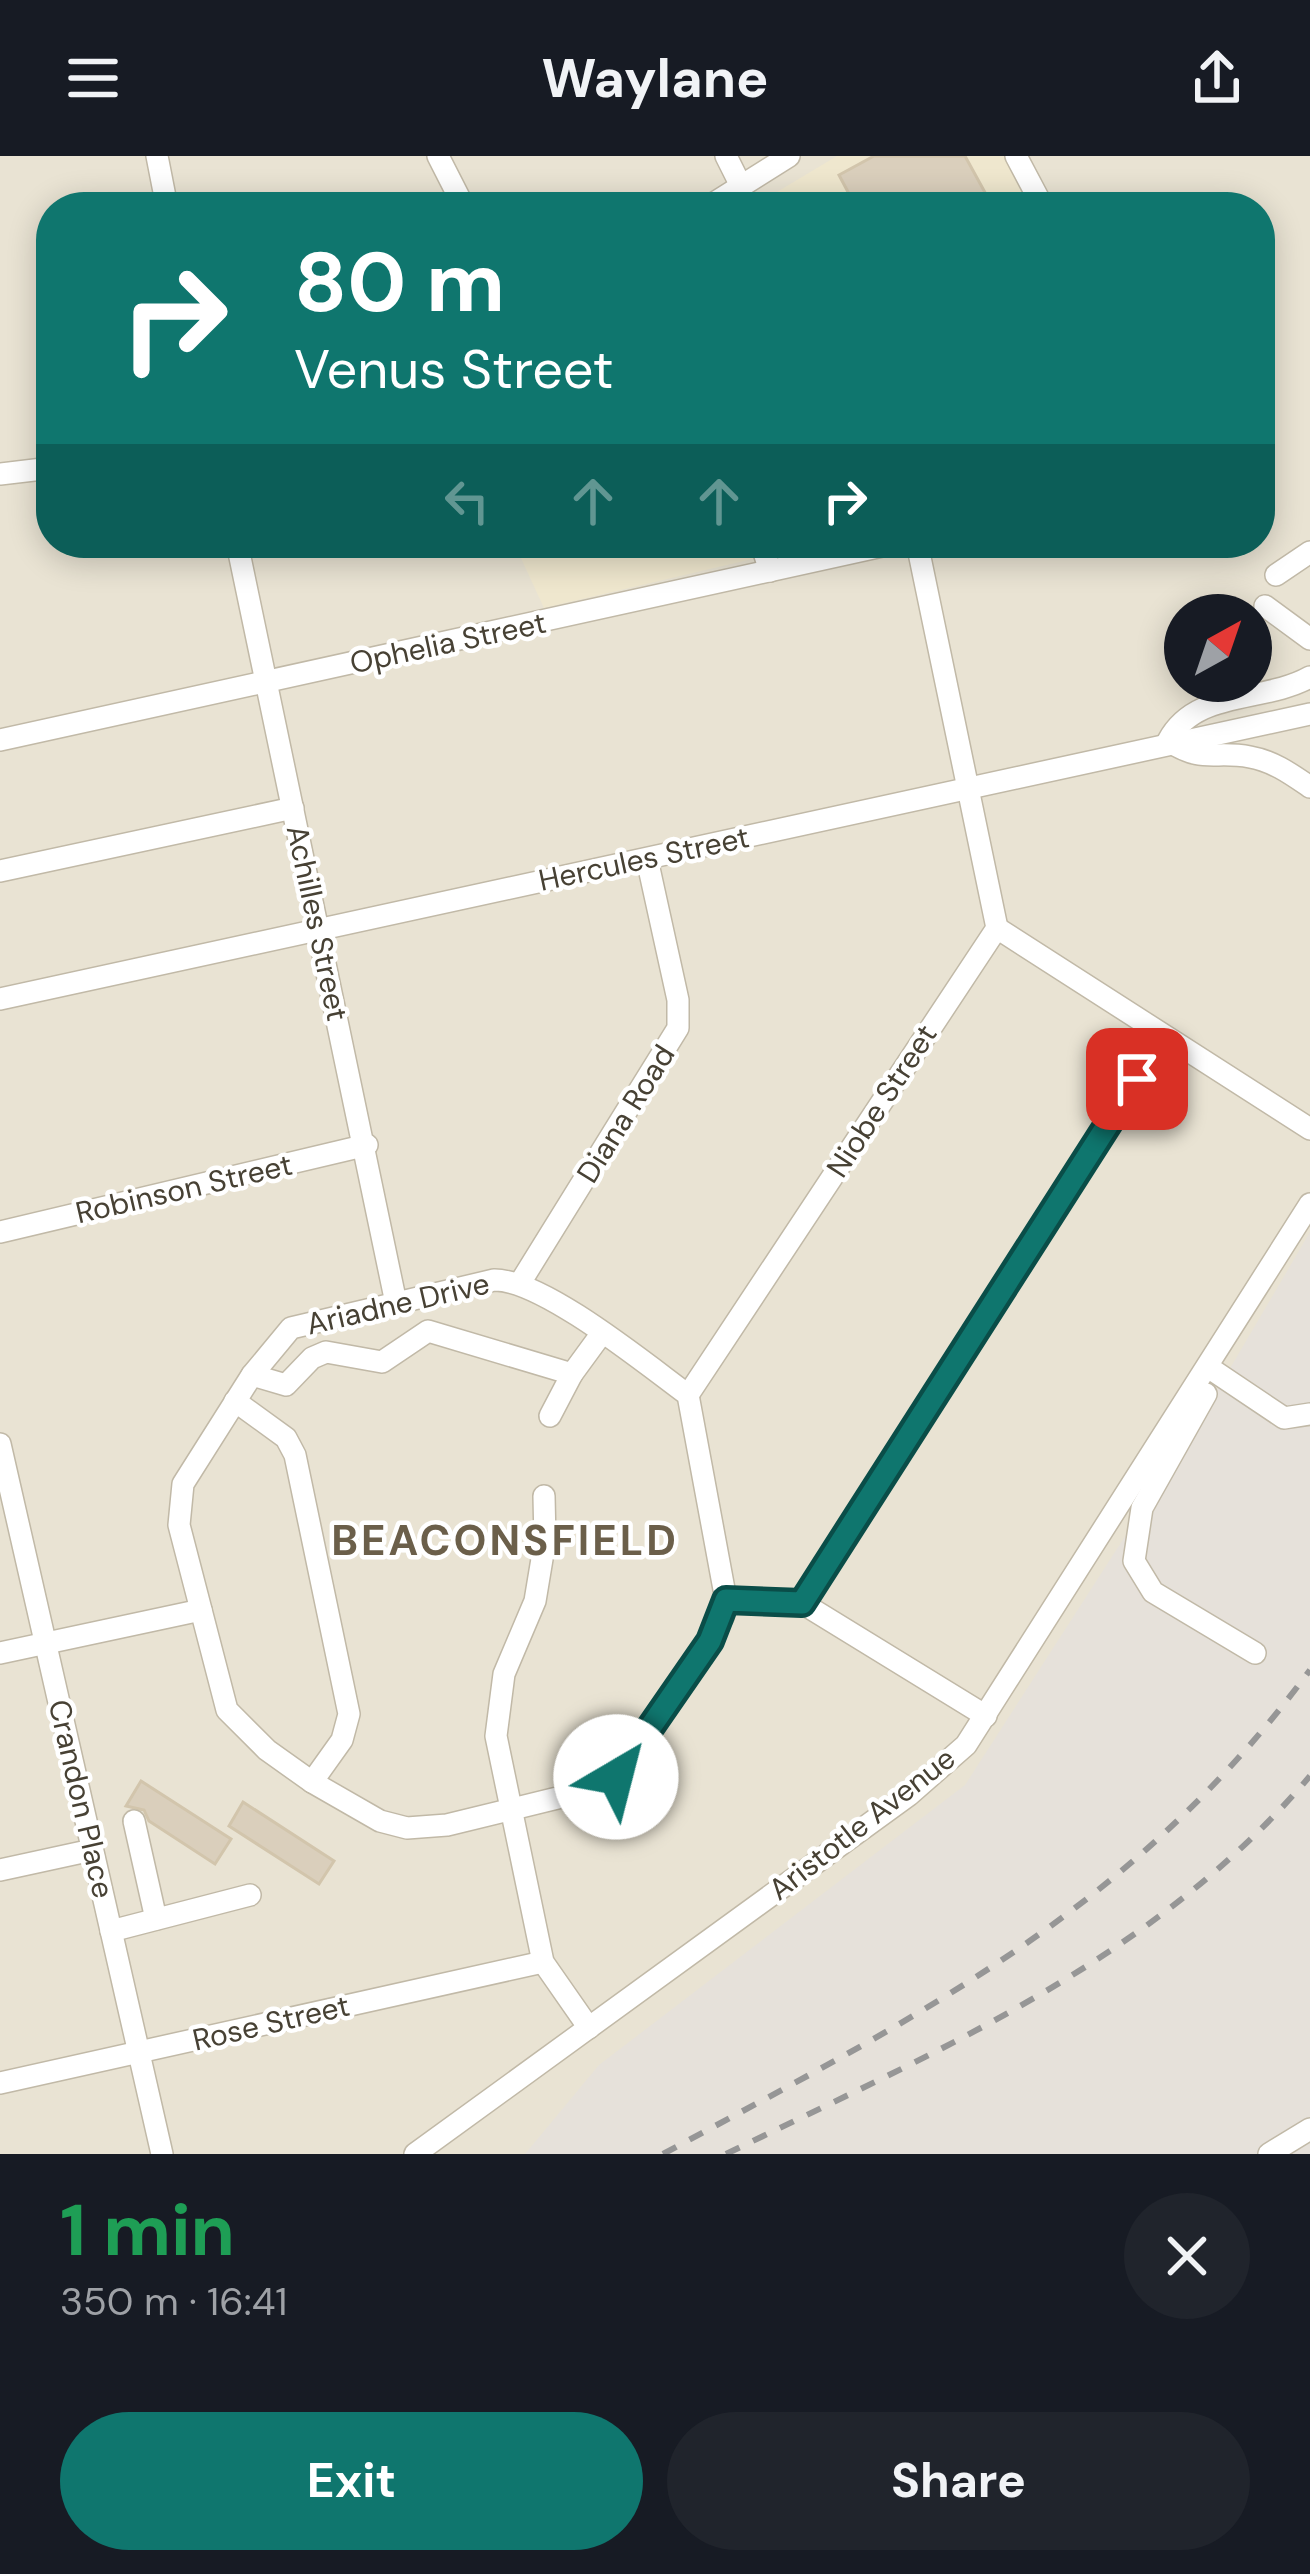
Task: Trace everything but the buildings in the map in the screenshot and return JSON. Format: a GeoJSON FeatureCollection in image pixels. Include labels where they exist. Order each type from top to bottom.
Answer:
{"type":"FeatureCollection","features":[{"type":"Feature","properties":{"kind":"street"},"geometry":{"type":"LineString","coordinates":[[157,156],[164,192]]}},
{"type":"Feature","properties":{"kind":"street"},"geometry":{"type":"LineString","coordinates":[[438,156],[456,192]]}},
{"type":"Feature","properties":{"kind":"street"},"geometry":{"type":"LineString","coordinates":[[725,156],[741,186]]}},
{"type":"Feature","properties":{"kind":"street"},"geometry":{"type":"LineString","coordinates":[[732,192],[789,156]]}},
{"type":"Feature","properties":{"kind":"street"},"geometry":{"type":"LineString","coordinates":[[1016,156],[1035,192]]}},
{"type":"Feature","properties":{"kind":"street"},"geometry":{"type":"LineString","coordinates":[[0,474],[36,470]]}},
{"type":"Feature","properties":{"kind":"street"},"geometry":{"type":"LineString","coordinates":[[1276,575],[1310,553]]}},
{"type":"Feature","properties":{"kind":"street","name":"Achilles Street"},"geometry":{"type":"LineString","coordinates":[[240,558],[367,1145],[396,1303]]}},
{"type":"Feature","properties":{"kind":"street"},"geometry":{"type":"LineString","coordinates":[[765,558],[770,571]]}},
{"type":"Feature","properties":{"kind":"street","name":"Ophelia Street"},"geometry":{"type":"LineString","coordinates":[[0,740],[828,558]]}},
{"type":"Feature","properties":{"kind":"street"},"geometry":{"type":"LineString","coordinates":[[920,558],[997,928],[1163,1039],[1310,1129]]}},
{"type":"Feature","properties":{"kind":"street"},"geometry":{"type":"LineString","coordinates":[[1272,611],[1310,639]]}},
{"type":"Feature","properties":{"kind":"street"},"geometry":{"type":"LineString","coordinates":[[1310,677],[1289,688],[1193,710],[1168,741],[1202,758],[1235,755],[1272,763],[1310,787]]}},
{"type":"Feature","properties":{"kind":"street","name":"Hercules Street"},"geometry":{"type":"LineString","coordinates":[[0,999],[1303,713]]}},
{"type":"Feature","properties":{"kind":"street"},"geometry":{"type":"LineString","coordinates":[[0,871],[292,808]]}},
{"type":"Feature","properties":{"kind":"street","name":"Diana Road"},"geometry":{"type":"LineString","coordinates":[[520,1283],[678,1028],[678,1000],[647,859]]}},
{"type":"Feature","properties":{"kind":"street","name":"Niobe Street"},"geometry":{"type":"LineString","coordinates":[[688,1395],[997,928]]}},
{"type":"Feature","properties":{"kind":"street"},"geometry":{"type":"LineString","coordinates":[[802,1603],[1163,1039]]}},
{"type":"Feature","properties":{"kind":"street","name":"Robinson Street"},"geometry":{"type":"LineString","coordinates":[[0,1232],[367,1145]]}},
{"type":"Feature","properties":{"kind":"street","name":"Aristotle Avenue"},"geometry":{"type":"LineString","coordinates":[[415,2154],[941,1771],[986,1716],[1213,1370],[1310,1204]]}},
{"type":"Feature","properties":{"kind":"street","name":"Ariadne Drive"},"geometry":{"type":"LineString","coordinates":[[688,1395],[602,1333],[520,1283],[494,1280],[299,1324],[280,1337],[184,1484],[179,1525],[227,1711],[267,1750],[311,1782],[380,1821],[407,1828],[447,1825],[590,1790],[616,1777],[710,1641],[726,1600]]}},
{"type":"Feature","properties":{"kind":"street"},"geometry":{"type":"LineString","coordinates":[[252,1376],[286,1385],[312,1358],[326,1352],[382,1362],[428,1331],[572,1374]]}},
{"type":"Feature","properties":{"kind":"street"},"geometry":{"type":"LineString","coordinates":[[550,1416],[572,1374],[602,1333]]}},
{"type":"Feature","properties":{"kind":"street"},"geometry":{"type":"LineString","coordinates":[[1255,1653],[1153,1592],[1134,1561],[1142,1508],[1213,1370],[1284,1418],[1310,1414]]}},
{"type":"Feature","properties":{"kind":"street"},"geometry":{"type":"LineString","coordinates":[[688,1395],[726,1600],[802,1603],[986,1716]]}},
{"type":"Feature","properties":{"kind":"street"},"geometry":{"type":"LineString","coordinates":[[235,1401],[286,1438],[295,1455],[349,1714],[342,1740],[311,1782]]}},
{"type":"Feature","properties":{"kind":"street","name":"Crandon Place"},"geometry":{"type":"LineString","coordinates":[[0,1444],[162,2154]]}},
{"type":"Feature","properties":{"kind":"street"},"geometry":{"type":"LineString","coordinates":[[544,1496],[545,1540],[535,1601],[504,1674],[496,1713],[543,1962],[589,2028]]}},
{"type":"Feature","properties":{"kind":"street"},"geometry":{"type":"LineString","coordinates":[[0,1652],[201,1610]]}},
{"type":"Feature","properties":{"kind":"street"},"geometry":{"type":"LineString","coordinates":[[134,1821],[156,1919]]}},
{"type":"Feature","properties":{"kind":"street"},"geometry":{"type":"LineString","coordinates":[[0,1870],[92,1850]]}},
{"type":"Feature","properties":{"kind":"street"},"geometry":{"type":"LineString","coordinates":[[111,1931],[250,1894]]}},
{"type":"Feature","properties":{"kind":"street","name":"Rose Street"},"geometry":{"type":"LineString","coordinates":[[0,2084],[543,1962]]}},
{"type":"Feature","properties":{"kind":"street"},"geometry":{"type":"LineString","coordinates":[[1269,2154],[1310,2129]]}},
{"type":"Feature","properties":{"kind":"shaded area"},"geometry":{"type":"Polygon","coordinates":[[[0,156],[1310,156],[1310,2154],[0,2154],[0,156]]]}},
{"type":"Feature","properties":{"kind":"shaded area"},"geometry":{"type":"Polygon","coordinates":[[[837,156],[1011,156],[1029,192],[777,192],[837,156]]]}},
{"type":"Feature","properties":{"kind":"shaded area"},"geometry":{"type":"Polygon","coordinates":[[[521,558],[756,558],[544,608],[521,558]]]}},
{"type":"Feature","properties":{"kind":"shaded area"},"geometry":{"type":"Polygon","coordinates":[[[1310,1232],[1310,2154],[525,2154],[599,2065],[965,1785],[1198,1423],[1310,1232]]]}},
{"type":"Feature","properties":{"kind":"railway"},"geometry":{"type":"LineString","coordinates":[[663,2154],[933,2004],[1094,1893],[1170,1828],[1241,1755],[1310,1670]]}},
{"type":"Feature","properties":{"kind":"railway"},"geometry":{"type":"LineString","coordinates":[[726,2154],[962,2038],[1112,1949],[1183,1898],[1249,1841],[1310,1776]]}},
{"type":"Feature","properties":{"kind":"district","name":"BEACONSFIELD"},"geometry":{"type":"Point","coordinates":[505,1540]}},
{"type":"Feature","properties":{"kind":"route"},"geometry":{"type":"LineString","coordinates":[[616,1777],[710,1641],[726,1600],[802,1603],[1137,1079]]}}]}
